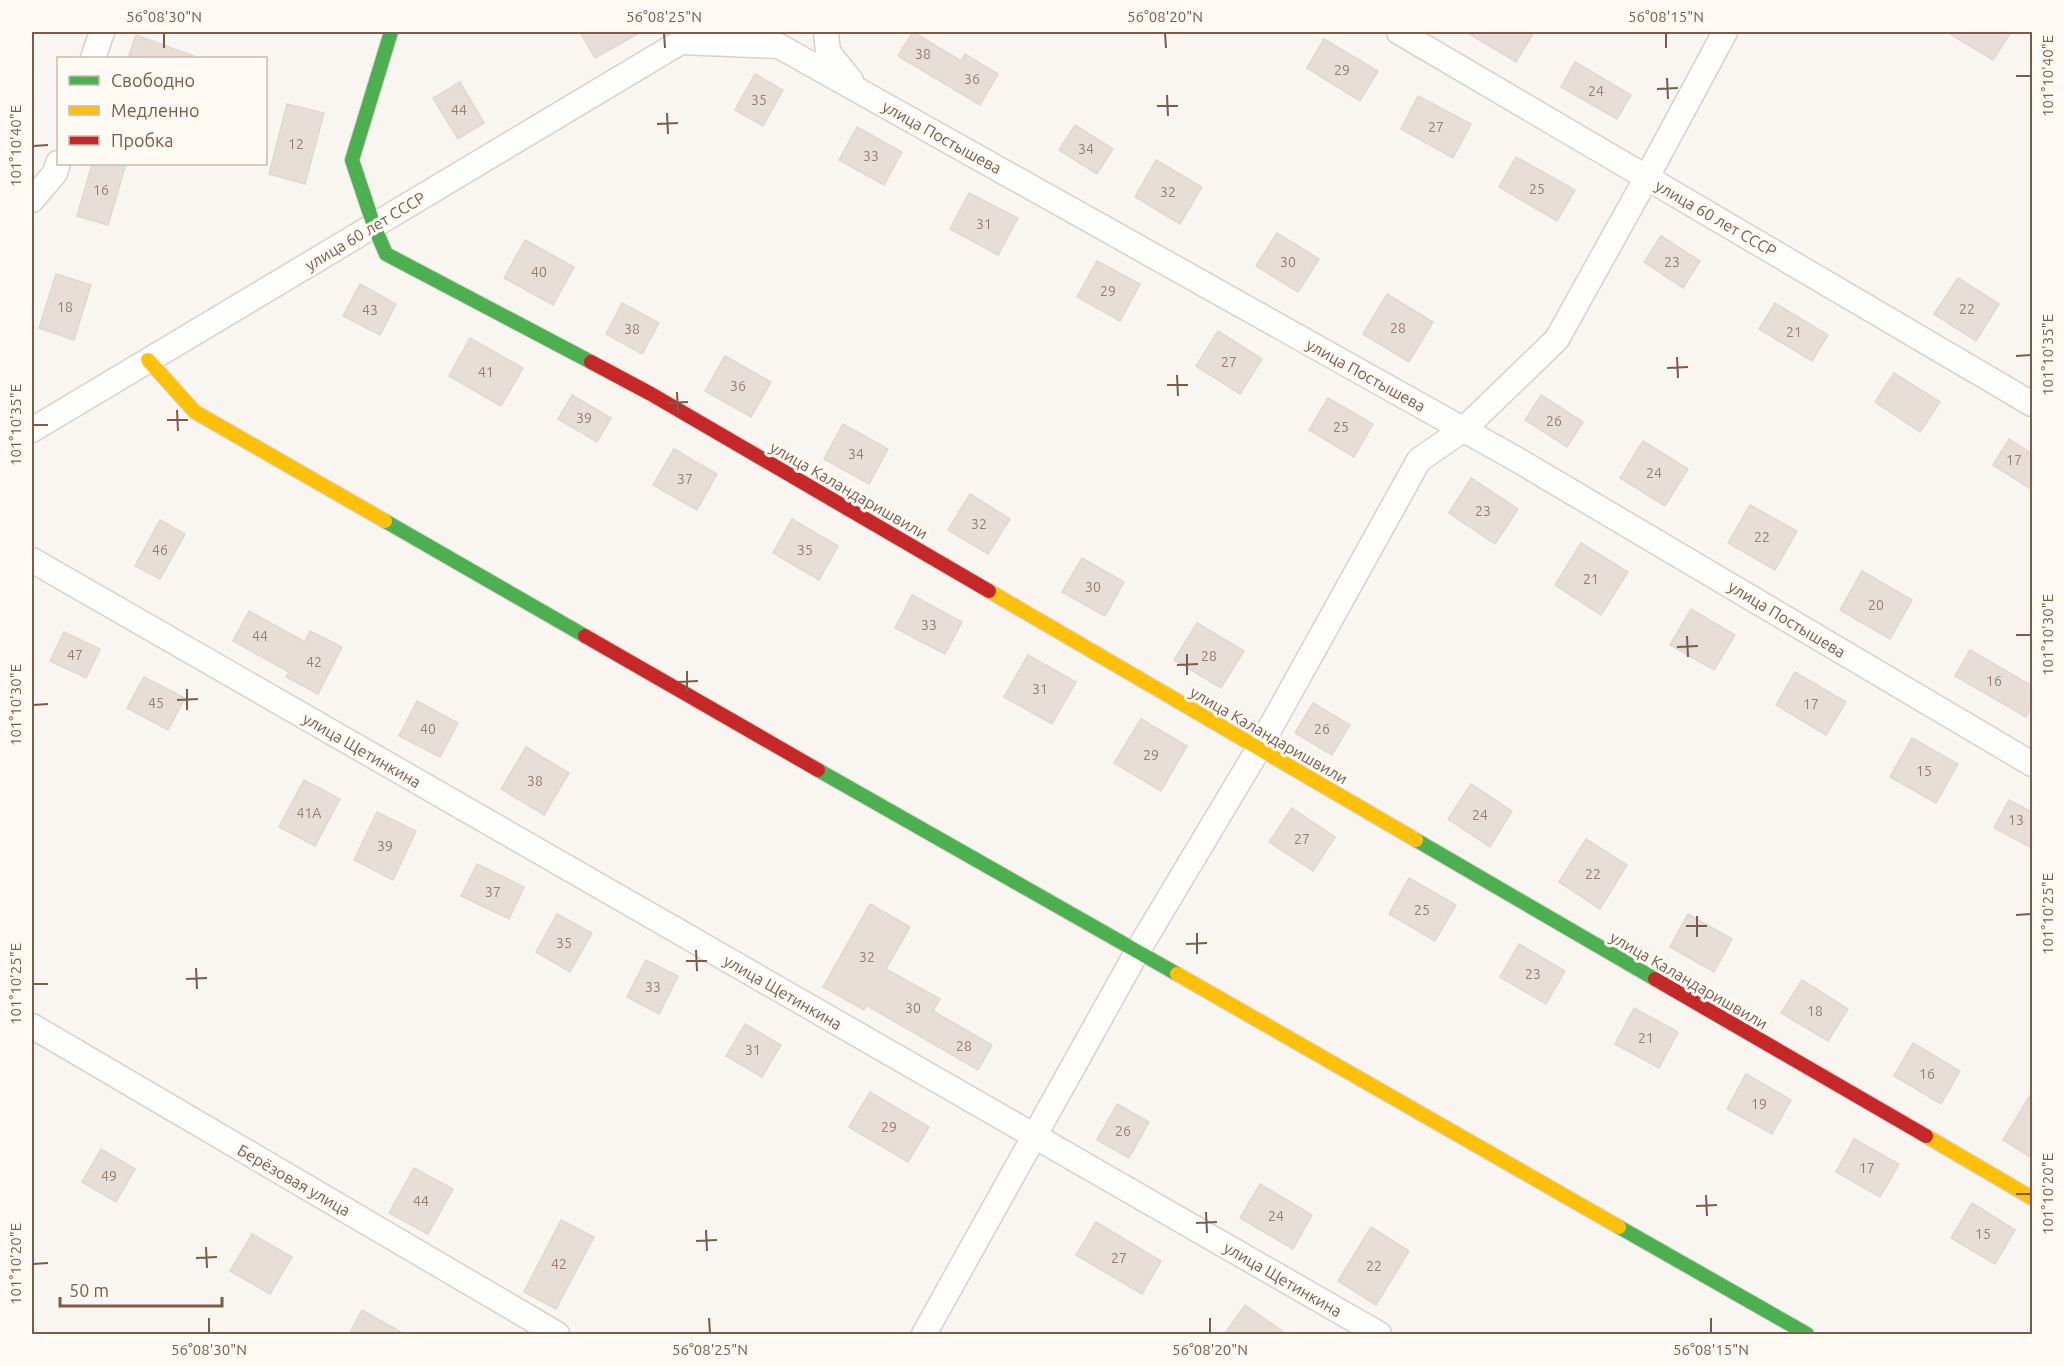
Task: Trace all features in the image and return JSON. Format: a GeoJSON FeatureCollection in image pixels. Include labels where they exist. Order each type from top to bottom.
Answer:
{"type":"FeatureCollection","features":[{"type":"Feature","properties":{"kind":"street"},"geometry":{"type":"LineString","coordinates":[[93,57],[102,32]]}},
{"type":"Feature","properties":{"kind":"street","name":"улица Каландаришвили"},"geometry":{"type":"LineString","coordinates":[[391,32],[352,160],[386,254],[651,394],[2032,1198]]}},
{"type":"Feature","properties":{"kind":"street"},"geometry":{"type":"LineString","coordinates":[[826,32],[828,52],[857,89]]}},
{"type":"Feature","properties":{"kind":"street","name":"улица 60 лет СССР"},"geometry":{"type":"LineString","coordinates":[[1399,32],[2032,404]]}},
{"type":"Feature","properties":{"kind":"street"},"geometry":{"type":"LineString","coordinates":[[924,1335],[1137,952],[1259,748],[1419,460],[1464,429],[1557,339],[1725,32]]}},
{"type":"Feature","properties":{"kind":"street","name":"улица 60 лет СССР"},"geometry":{"type":"LineString","coordinates":[[32,430],[690,37]]}},
{"type":"Feature","properties":{"kind":"street","name":"улица Постышева"},"geometry":{"type":"LineString","coordinates":[[690,37],[779,46],[1464,429],[2032,764]]}},
{"type":"Feature","properties":{"kind":"street"},"geometry":{"type":"LineString","coordinates":[[32,200],[55,173],[57,165]]}},
{"type":"Feature","properties":{"kind":"street"},"geometry":{"type":"LineString","coordinates":[[148,360],[195,412],[1807,1335]]}},
{"type":"Feature","properties":{"kind":"street","name":"улица Щетинкина"},"geometry":{"type":"LineString","coordinates":[[32,560],[1379,1335]]}},
{"type":"Feature","properties":{"kind":"street","name":"Берёзовая улица"},"geometry":{"type":"LineString","coordinates":[[32,1026],[557,1335]]}},
{"type":"Feature","properties":{"kind":"building"},"geometry":{"type":"Polygon","coordinates":[[[580,32],[641,32],[595,58],[580,32]]]}},
{"type":"Feature","properties":{"kind":"building"},"geometry":{"type":"Polygon","coordinates":[[[913,32],[961,61],[965,54],[998,74],[980,105],[898,56],[913,32]]]}},
{"type":"Feature","properties":{"kind":"building"},"geometry":{"type":"Polygon","coordinates":[[[1466,32],[1534,32],[1516,62],[1466,32]]]}},
{"type":"Feature","properties":{"kind":"building"},"geometry":{"type":"Polygon","coordinates":[[[1947,32],[2011,32],[1993,60],[1947,32]]]}},
{"type":"Feature","properties":{"kind":"building"},"geometry":{"type":"Polygon","coordinates":[[[136,35],[194,56],[194,57],[128,57],[136,35]]]}},
{"type":"Feature","properties":{"kind":"building"},"geometry":{"type":"Polygon","coordinates":[[[1324,39],[1378,71],[1360,101],[1307,68],[1324,39]]]}},
{"type":"Feature","properties":{"kind":"building"},"geometry":{"type":"Polygon","coordinates":[[[1575,62],[1631,95],[1617,119],[1561,87],[1575,62]]]}},
{"type":"Feature","properties":{"kind":"building"},"geometry":{"type":"Polygon","coordinates":[[[755,74],[783,90],[763,126],[735,110],[755,74]]]}},
{"type":"Feature","properties":{"kind":"building"},"geometry":{"type":"Polygon","coordinates":[[[460,82],[484,123],[458,139],[433,98],[460,82]]]}},
{"type":"Feature","properties":{"kind":"building"},"geometry":{"type":"Polygon","coordinates":[[[1418,96],[1471,124],[1453,158],[1401,129],[1418,96]]]}},
{"type":"Feature","properties":{"kind":"building"},"geometry":{"type":"Polygon","coordinates":[[[287,104],[324,113],[305,184],[269,174],[287,104]]]}},
{"type":"Feature","properties":{"kind":"building"},"geometry":{"type":"Polygon","coordinates":[[[1075,125],[1113,149],[1097,174],[1059,150],[1075,125]]]}},
{"type":"Feature","properties":{"kind":"building"},"geometry":{"type":"Polygon","coordinates":[[[857,127],[902,152],[884,185],[839,160],[857,127]]]}},
{"type":"Feature","properties":{"kind":"building"},"geometry":{"type":"Polygon","coordinates":[[[1516,157],[1575,190],[1557,221],[1499,187],[1516,157]]]}},
{"type":"Feature","properties":{"kind":"building"},"geometry":{"type":"Polygon","coordinates":[[[1156,160],[1202,187],[1180,224],[1135,197],[1156,160]]]}},
{"type":"Feature","properties":{"kind":"building"},"geometry":{"type":"Polygon","coordinates":[[[92,165],[126,165],[108,225],[77,216],[92,165]]]}},
{"type":"Feature","properties":{"kind":"building"},"geometry":{"type":"Polygon","coordinates":[[[969,193],[1018,218],[998,255],[950,229],[969,193]]]}},
{"type":"Feature","properties":{"kind":"building"},"geometry":{"type":"Polygon","coordinates":[[[1277,233],[1319,259],[1298,292],[1256,266],[1277,233]]]}},
{"type":"Feature","properties":{"kind":"building"},"geometry":{"type":"Polygon","coordinates":[[[1661,236],[1700,261],[1683,288],[1644,262],[1661,236]]]}},
{"type":"Feature","properties":{"kind":"building"},"geometry":{"type":"Polygon","coordinates":[[[525,240],[574,267],[553,305],[504,278],[525,240]]]}},
{"type":"Feature","properties":{"kind":"building"},"geometry":{"type":"Polygon","coordinates":[[[1097,261],[1140,284],[1120,321],[1077,297],[1097,261]]]}},
{"type":"Feature","properties":{"kind":"building"},"geometry":{"type":"Polygon","coordinates":[[[56,274],[91,285],[74,340],[39,328],[56,274]]]}},
{"type":"Feature","properties":{"kind":"building"},"geometry":{"type":"Polygon","coordinates":[[[1958,278],[1999,304],[1976,341],[1934,314],[1958,278]]]}},
{"type":"Feature","properties":{"kind":"building"},"geometry":{"type":"Polygon","coordinates":[[[360,284],[396,304],[380,335],[343,316],[360,284]]]}},
{"type":"Feature","properties":{"kind":"building"},"geometry":{"type":"Polygon","coordinates":[[[1387,294],[1433,322],[1409,362],[1363,334],[1387,294]]]}},
{"type":"Feature","properties":{"kind":"building"},"geometry":{"type":"Polygon","coordinates":[[[622,303],[659,323],[642,354],[606,334],[622,303]]]}},
{"type":"Feature","properties":{"kind":"building"},"geometry":{"type":"Polygon","coordinates":[[[1775,303],[1828,335],[1812,361],[1759,329],[1775,303]]]}},
{"type":"Feature","properties":{"kind":"building"},"geometry":{"type":"Polygon","coordinates":[[[1218,331],[1262,359],[1240,394],[1196,366],[1218,331]]]}},
{"type":"Feature","properties":{"kind":"building"},"geometry":{"type":"Polygon","coordinates":[[[470,338],[523,368],[501,406],[449,376],[470,338]]]}},
{"type":"Feature","properties":{"kind":"building"},"geometry":{"type":"Polygon","coordinates":[[[725,356],[771,382],[751,417],[705,391],[725,356]]]}},
{"type":"Feature","properties":{"kind":"building"},"geometry":{"type":"Polygon","coordinates":[[[1894,373],[1940,402],[1920,432],[1875,402],[1894,373]]]}},
{"type":"Feature","properties":{"kind":"building"},"geometry":{"type":"Polygon","coordinates":[[[572,395],[611,418],[597,442],[558,419],[572,395]]]}},
{"type":"Feature","properties":{"kind":"building"},"geometry":{"type":"Polygon","coordinates":[[[1541,395],[1583,422],[1567,447],[1525,420],[1541,395]]]}},
{"type":"Feature","properties":{"kind":"building"},"geometry":{"type":"Polygon","coordinates":[[[1328,398],[1373,424],[1354,457],[1309,430],[1328,398]]]}},
{"type":"Feature","properties":{"kind":"building"},"geometry":{"type":"Polygon","coordinates":[[[843,424],[888,449],[869,484],[824,459],[843,424]]]}},
{"type":"Feature","properties":{"kind":"building"},"geometry":{"type":"Polygon","coordinates":[[[2009,439],[2032,454],[2032,490],[1993,465],[2009,439]]]}},
{"type":"Feature","properties":{"kind":"building"},"geometry":{"type":"Polygon","coordinates":[[[1643,441],[1688,469],[1665,506],[1620,478],[1643,441]]]}},
{"type":"Feature","properties":{"kind":"building"},"geometry":{"type":"Polygon","coordinates":[[[674,449],[717,474],[697,510],[653,485],[674,449]]]}},
{"type":"Feature","properties":{"kind":"building"},"geometry":{"type":"Polygon","coordinates":[[[1471,478],[1518,509],[1495,544],[1449,513],[1471,478]]]}},
{"type":"Feature","properties":{"kind":"building"},"geometry":{"type":"Polygon","coordinates":[[[970,494],[1010,519],[988,554],[948,530],[970,494]]]}},
{"type":"Feature","properties":{"kind":"building"},"geometry":{"type":"Polygon","coordinates":[[[1750,505],[1797,531],[1775,570],[1728,543],[1750,505]]]}},
{"type":"Feature","properties":{"kind":"building"},"geometry":{"type":"Polygon","coordinates":[[[792,519],[838,546],[819,580],[773,553],[792,519]]]}},
{"type":"Feature","properties":{"kind":"building"},"geometry":{"type":"Polygon","coordinates":[[[160,520],[185,534],[160,579],[135,566],[160,520]]]}},
{"type":"Feature","properties":{"kind":"building"},"geometry":{"type":"Polygon","coordinates":[[[1581,543],[1628,572],[1601,615],[1555,585],[1581,543]]]}},
{"type":"Feature","properties":{"kind":"building"},"geometry":{"type":"Polygon","coordinates":[[[1082,558],[1124,582],[1105,616],[1062,592],[1082,558]]]}},
{"type":"Feature","properties":{"kind":"building"},"geometry":{"type":"Polygon","coordinates":[[[1862,571],[1912,600],[1890,639],[1840,610],[1862,571]]]}},
{"type":"Feature","properties":{"kind":"building"},"geometry":{"type":"Polygon","coordinates":[[[912,595],[962,622],[945,654],[895,628],[912,595]]]}},
{"type":"Feature","properties":{"kind":"building"},"geometry":{"type":"Polygon","coordinates":[[[1691,609],[1735,635],[1714,670],[1670,645],[1691,609]]]}},
{"type":"Feature","properties":{"kind":"building"},"geometry":{"type":"Polygon","coordinates":[[[249,611],[305,642],[310,631],[342,647],[318,694],[286,677],[289,672],[233,641],[249,611]]]}},
{"type":"Feature","properties":{"kind":"building"},"geometry":{"type":"Polygon","coordinates":[[[1197,623],[1244,651],[1221,688],[1174,660],[1197,623]]]}},
{"type":"Feature","properties":{"kind":"building"},"geometry":{"type":"Polygon","coordinates":[[[64,632],[100,649],[86,678],[50,661],[64,632]]]}},
{"type":"Feature","properties":{"kind":"building"},"geometry":{"type":"Polygon","coordinates":[[[1970,650],[2032,686],[2032,704],[2026,717],[1955,676],[1970,650]]]}},
{"type":"Feature","properties":{"kind":"building"},"geometry":{"type":"Polygon","coordinates":[[[1028,655],[1076,682],[1052,724],[1004,697],[1028,655]]]}},
{"type":"Feature","properties":{"kind":"building"},"geometry":{"type":"Polygon","coordinates":[[[1795,672],[1846,702],[1826,735],[1776,705],[1795,672]]]}},
{"type":"Feature","properties":{"kind":"building"},"geometry":{"type":"Polygon","coordinates":[[[144,677],[185,698],[168,730],[127,708],[144,677]]]}},
{"type":"Feature","properties":{"kind":"building"},"geometry":{"type":"Polygon","coordinates":[[[417,701],[458,723],[440,757],[399,736],[417,701]]]}},
{"type":"Feature","properties":{"kind":"building"},"geometry":{"type":"Polygon","coordinates":[[[1313,703],[1350,725],[1332,755],[1295,733],[1313,703]]]}},
{"type":"Feature","properties":{"kind":"building"},"geometry":{"type":"Polygon","coordinates":[[[1141,719],[1187,746],[1161,791],[1114,763],[1141,719]]]}},
{"type":"Feature","properties":{"kind":"building"},"geometry":{"type":"Polygon","coordinates":[[[1912,738],[1958,764],[1936,803],[1890,777],[1912,738]]]}},
{"type":"Feature","properties":{"kind":"building"},"geometry":{"type":"Polygon","coordinates":[[[526,747],[569,773],[544,815],[501,789],[526,747]]]}},
{"type":"Feature","properties":{"kind":"building"},"geometry":{"type":"Polygon","coordinates":[[[304,780],[340,799],[315,846],[279,827],[304,780]]]}},
{"type":"Feature","properties":{"kind":"building"},"geometry":{"type":"Polygon","coordinates":[[[1471,784],[1512,811],[1490,847],[1448,819],[1471,784]]]}},
{"type":"Feature","properties":{"kind":"building"},"geometry":{"type":"Polygon","coordinates":[[[2009,800],[2032,812],[2032,848],[1994,828],[2009,800]]]}},
{"type":"Feature","properties":{"kind":"building"},"geometry":{"type":"Polygon","coordinates":[[[1292,808],[1335,837],[1313,871],[1269,842],[1292,808]]]}},
{"type":"Feature","properties":{"kind":"building"},"geometry":{"type":"Polygon","coordinates":[[[377,812],[416,831],[393,880],[354,860],[377,812]]]}},
{"type":"Feature","properties":{"kind":"building"},"geometry":{"type":"Polygon","coordinates":[[[1586,839],[1627,865],[1600,909],[1559,882],[1586,839]]]}},
{"type":"Feature","properties":{"kind":"building"},"geometry":{"type":"Polygon","coordinates":[[[477,864],[524,887],[509,919],[461,896],[477,864]]]}},
{"type":"Feature","properties":{"kind":"building"},"geometry":{"type":"Polygon","coordinates":[[[1409,878],[1456,905],[1435,941],[1389,914],[1409,878]]]}},
{"type":"Feature","properties":{"kind":"building"},"geometry":{"type":"Polygon","coordinates":[[[870,904],[910,927],[886,969],[940,999],[933,1011],[992,1045],[978,1070],[866,1005],[864,1010],[823,987],[870,904]]]}},
{"type":"Feature","properties":{"kind":"building"},"geometry":{"type":"Polygon","coordinates":[[[557,914],[592,933],[570,972],[536,952],[557,914]]]}},
{"type":"Feature","properties":{"kind":"building"},"geometry":{"type":"Polygon","coordinates":[[[1688,914],[1732,939],[1714,972],[1670,947],[1688,914]]]}},
{"type":"Feature","properties":{"kind":"building"},"geometry":{"type":"Polygon","coordinates":[[[1519,944],[1565,971],[1546,1004],[1500,977],[1519,944]]]}},
{"type":"Feature","properties":{"kind":"building"},"geometry":{"type":"Polygon","coordinates":[[[646,960],[678,976],[659,1014],[627,997],[646,960]]]}},
{"type":"Feature","properties":{"kind":"building"},"geometry":{"type":"Polygon","coordinates":[[[1802,980],[1848,1009],[1828,1041],[1781,1013],[1802,980]]]}},
{"type":"Feature","properties":{"kind":"building"},"geometry":{"type":"Polygon","coordinates":[[[1634,1008],[1678,1032],[1659,1068],[1615,1044],[1634,1008]]]}},
{"type":"Feature","properties":{"kind":"building"},"geometry":{"type":"Polygon","coordinates":[[[745,1024],[781,1045],[762,1077],[726,1056],[745,1024]]]}},
{"type":"Feature","properties":{"kind":"building"},"geometry":{"type":"Polygon","coordinates":[[[1913,1043],[1960,1071],[1941,1104],[1894,1076],[1913,1043]]]}},
{"type":"Feature","properties":{"kind":"building"},"geometry":{"type":"Polygon","coordinates":[[[1746,1074],[1791,1100],[1772,1134],[1727,1109],[1746,1074]]]}},
{"type":"Feature","properties":{"kind":"building"},"geometry":{"type":"Polygon","coordinates":[[[870,1092],[929,1127],[908,1162],[849,1127],[870,1092]]]}},
{"type":"Feature","properties":{"kind":"building"},"geometry":{"type":"Polygon","coordinates":[[[2032,1092],[2032,1158],[2003,1140],[2032,1092]]]}},
{"type":"Feature","properties":{"kind":"building"},"geometry":{"type":"Polygon","coordinates":[[[1117,1104],[1149,1122],[1129,1158],[1097,1140],[1117,1104]]]}},
{"type":"Feature","properties":{"kind":"building"},"geometry":{"type":"Polygon","coordinates":[[[1854,1139],[1899,1164],[1880,1197],[1836,1172],[1854,1139]]]}},
{"type":"Feature","properties":{"kind":"building"},"geometry":{"type":"Polygon","coordinates":[[[101,1149],[135,1169],[116,1202],[82,1182],[101,1149]]]}},
{"type":"Feature","properties":{"kind":"building"},"geometry":{"type":"Polygon","coordinates":[[[414,1168],[453,1189],[428,1234],[389,1213],[414,1168]]]}},
{"type":"Feature","properties":{"kind":"building"},"geometry":{"type":"Polygon","coordinates":[[[1260,1184],[1312,1215],[1293,1249],[1240,1218],[1260,1184]]]}},
{"type":"Feature","properties":{"kind":"building"},"geometry":{"type":"Polygon","coordinates":[[[1972,1203],[2015,1230],[1995,1264],[1951,1238],[1972,1203]]]}},
{"type":"Feature","properties":{"kind":"building"},"geometry":{"type":"Polygon","coordinates":[[[561,1220],[594,1237],[556,1309],[524,1292],[561,1220]]]}},
{"type":"Feature","properties":{"kind":"building"},"geometry":{"type":"Polygon","coordinates":[[[1096,1222],[1161,1261],[1142,1294],[1076,1255],[1096,1222]]]}},
{"type":"Feature","properties":{"kind":"building"},"geometry":{"type":"Polygon","coordinates":[[[1371,1227],[1409,1251],[1376,1305],[1338,1281],[1371,1227]]]}},
{"type":"Feature","properties":{"kind":"building"},"geometry":{"type":"Polygon","coordinates":[[[252,1234],[292,1257],[270,1294],[230,1271],[252,1234]]]}},
{"type":"Feature","properties":{"kind":"building"},"geometry":{"type":"Polygon","coordinates":[[[1245,1305],[1288,1335],[1224,1335],[1245,1305]]]}},
{"type":"Feature","properties":{"kind":"building"},"geometry":{"type":"Polygon","coordinates":[[[362,1310],[406,1335],[349,1335],[362,1310]]]}},
{"type":"Feature","properties":{"kind":"traffic: fast"},"geometry":{"type":"LineString","coordinates":[[391,32],[352,160],[386,254],[591,362]]}},
{"type":"Feature","properties":{"kind":"traffic: fast"},"geometry":{"type":"LineString","coordinates":[[385,521],[585,636]]}},
{"type":"Feature","properties":{"kind":"traffic: fast"},"geometry":{"type":"LineString","coordinates":[[818,770],[1177,974]]}},
{"type":"Feature","properties":{"kind":"traffic: fast"},"geometry":{"type":"LineString","coordinates":[[1416,840],[1655,979]]}},
{"type":"Feature","properties":{"kind":"traffic: fast"},"geometry":{"type":"LineString","coordinates":[[1619,1227],[1807,1334]]}},
{"type":"Feature","properties":{"kind":"traffic: slow"},"geometry":{"type":"LineString","coordinates":[[148,360],[195,412],[385,521]]}},
{"type":"Feature","properties":{"kind":"traffic: slow"},"geometry":{"type":"LineString","coordinates":[[989,591],[1416,840]]}},
{"type":"Feature","properties":{"kind":"traffic: slow"},"geometry":{"type":"LineString","coordinates":[[1177,974],[1619,1227]]}},
{"type":"Feature","properties":{"kind":"traffic: slow"},"geometry":{"type":"LineString","coordinates":[[1926,1136],[2032,1198]]}},
{"type":"Feature","properties":{"kind":"traffic: jam"},"geometry":{"type":"LineString","coordinates":[[591,362],[651,394],[989,591]]}},
{"type":"Feature","properties":{"kind":"traffic: jam"},"geometry":{"type":"LineString","coordinates":[[585,636],[818,770]]}},
{"type":"Feature","properties":{"kind":"traffic: jam"},"geometry":{"type":"LineString","coordinates":[[1655,979],[1926,1136]]}}]}
